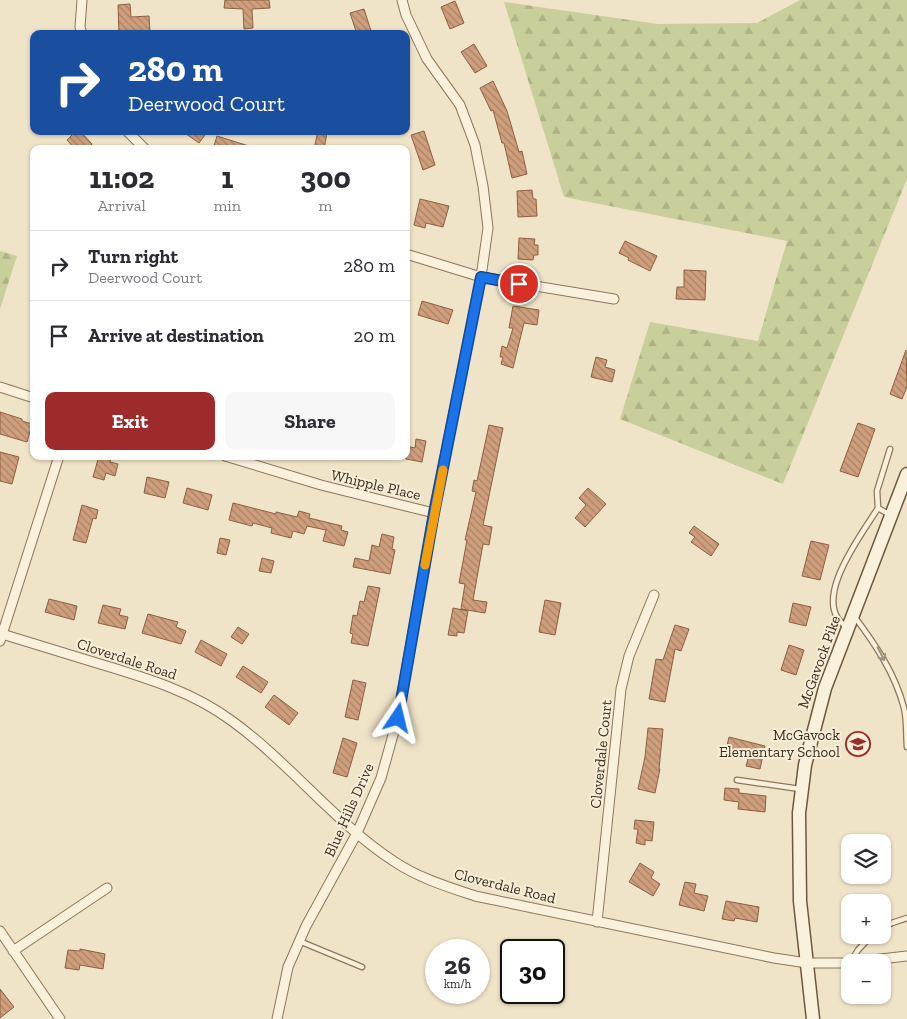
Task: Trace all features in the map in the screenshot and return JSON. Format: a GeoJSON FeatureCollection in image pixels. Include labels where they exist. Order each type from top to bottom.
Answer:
{"type":"FeatureCollection","features":[{"type":"Feature","properties":{"kind":"main road","name":"McGavock Pike"},"geometry":{"type":"LineString","coordinates":[[813,1019],[800,901],[799,813],[805,765],[814,723],[825,688],[907,474]]}},
{"type":"Feature","properties":{"kind":"street"},"geometry":{"type":"LineString","coordinates":[[81,30],[82,0]]}},
{"type":"Feature","properties":{"kind":"street","name":"Blue Hills Drive"},"geometry":{"type":"LineString","coordinates":[[277,1019],[288,967],[306,926],[357,833],[381,778],[398,718],[434,513],[481,277],[488,228],[483,186],[475,145],[460,105],[427,59],[406,15],[402,0]]}},
{"type":"Feature","properties":{"kind":"street"},"geometry":{"type":"LineString","coordinates":[[131,135],[141,145]]}},
{"type":"Feature","properties":{"kind":"street"},"geometry":{"type":"LineString","coordinates":[[410,255],[481,277],[614,299]]}},
{"type":"Feature","properties":{"kind":"street"},"geometry":{"type":"LineString","coordinates":[[0,387],[30,397]]}},
{"type":"Feature","properties":{"kind":"street"},"geometry":{"type":"LineString","coordinates":[[1,638],[58,460]]}},
{"type":"Feature","properties":{"kind":"street","name":"Whipple Place"},"geometry":{"type":"LineString","coordinates":[[238,460],[321,486],[434,513]]}},
{"type":"Feature","properties":{"kind":"street","name":"Cloverdale Court"},"geometry":{"type":"LineString","coordinates":[[597,922],[621,690],[629,656],[654,595]]}},
{"type":"Feature","properties":{"kind":"street","name":"Cloverdale Road"},"geometry":{"type":"LineString","coordinates":[[1,638],[158,681],[192,696],[232,720],[357,833],[396,863],[435,883],[475,896],[774,958],[807,963],[841,963]]}},
{"type":"Feature","properties":{"kind":"street"},"geometry":{"type":"LineString","coordinates":[[13,951],[107,888]]}},
{"type":"Feature","properties":{"kind":"street"},"geometry":{"type":"LineString","coordinates":[[0,931],[60,1019]]}},
{"type":"Feature","properties":{"kind":"street"},"geometry":{"type":"LineString","coordinates":[[891,958],[907,956]]}},
{"type":"Feature","properties":{"kind":"lane"},"geometry":{"type":"LineString","coordinates":[[848,627],[840,622],[832,608],[834,592],[842,569],[853,548],[878,508],[876,491],[890,449]]}},
{"type":"Feature","properties":{"kind":"lane"},"geometry":{"type":"LineString","coordinates":[[878,508],[891,516]]}},
{"type":"Feature","properties":{"kind":"lane"},"geometry":{"type":"LineString","coordinates":[[854,614],[879,649],[893,680],[904,709],[907,747]]}},
{"type":"Feature","properties":{"kind":"lane"},"geometry":{"type":"LineString","coordinates":[[738,780],[802,790]]}},
{"type":"Feature","properties":{"kind":"lane"},"geometry":{"type":"LineString","coordinates":[[891,924],[907,918]]}},
{"type":"Feature","properties":{"kind":"lane"},"geometry":{"type":"LineString","coordinates":[[299,942],[362,967]]}},
{"type":"Feature","properties":{"kind":"lane"},"geometry":{"type":"LineString","coordinates":[[856,954],[864,944]]}},
{"type":"Feature","properties":{"kind":"green space"},"geometry":{"type":"Polygon","coordinates":[[[800,0],[907,0],[907,179],[783,484],[620,419],[650,322],[758,341],[787,241],[564,197],[504,2],[658,24],[757,23],[800,0]]]}},
{"type":"Feature","properties":{"kind":"green space"},"geometry":{"type":"Polygon","coordinates":[[[0,251],[17,256],[0,309],[0,251]]]}},
{"type":"Feature","properties":{"kind":"building"},"geometry":{"type":"Polygon","coordinates":[[[225,0],[269,0],[270,8],[252,9],[253,28],[244,29],[243,9],[224,8],[225,0]]]}},
{"type":"Feature","properties":{"kind":"building"},"geometry":{"type":"Polygon","coordinates":[[[455,1],[464,23],[450,29],[441,7],[455,1]]]}},
{"type":"Feature","properties":{"kind":"building"},"geometry":{"type":"Polygon","coordinates":[[[130,4],[131,17],[149,16],[150,30],[119,30],[118,5],[130,4]]]}},
{"type":"Feature","properties":{"kind":"building"},"geometry":{"type":"Polygon","coordinates":[[[364,9],[371,30],[356,30],[350,13],[364,9]]]}},
{"type":"Feature","properties":{"kind":"building"},"geometry":{"type":"Polygon","coordinates":[[[474,44],[487,66],[475,73],[461,52],[474,44]]]}},
{"type":"Feature","properties":{"kind":"building"},"geometry":{"type":"Polygon","coordinates":[[[493,81],[507,111],[519,152],[522,151],[527,174],[512,178],[504,143],[502,143],[493,110],[491,111],[480,88],[493,81]]]}},
{"type":"Feature","properties":{"kind":"building"},"geometry":{"type":"Polygon","coordinates":[[[424,131],[435,165],[423,170],[411,135],[424,131]]]}},
{"type":"Feature","properties":{"kind":"building"},"geometry":{"type":"Polygon","coordinates":[[[72,135],[84,135],[92,144],[71,145],[67,140],[72,135]]]}},
{"type":"Feature","properties":{"kind":"building"},"geometry":{"type":"Polygon","coordinates":[[[188,135],[205,135],[199,143],[188,135]]]}},
{"type":"Feature","properties":{"kind":"building"},"geometry":{"type":"Polygon","coordinates":[[[317,135],[327,135],[325,145],[315,145],[317,135]]]}},
{"type":"Feature","properties":{"kind":"building"},"geometry":{"type":"Polygon","coordinates":[[[217,136],[246,145],[214,145],[217,136]]]}},
{"type":"Feature","properties":{"kind":"building"},"geometry":{"type":"Polygon","coordinates":[[[532,190],[533,199],[536,199],[537,216],[518,217],[517,191],[532,190]]]}},
{"type":"Feature","properties":{"kind":"building"},"geometry":{"type":"Polygon","coordinates":[[[420,199],[449,206],[443,227],[426,223],[425,228],[414,225],[420,199]]]}},
{"type":"Feature","properties":{"kind":"building"},"geometry":{"type":"Polygon","coordinates":[[[519,238],[535,239],[534,245],[538,245],[538,255],[534,255],[533,260],[518,259],[519,238]]]}},
{"type":"Feature","properties":{"kind":"building"},"geometry":{"type":"Polygon","coordinates":[[[625,241],[657,256],[650,271],[628,260],[629,258],[619,253],[625,241]]]}},
{"type":"Feature","properties":{"kind":"building"},"geometry":{"type":"Polygon","coordinates":[[[684,270],[706,271],[705,300],[676,299],[677,287],[684,287],[684,270]]]}},
{"type":"Feature","properties":{"kind":"building"},"geometry":{"type":"Polygon","coordinates":[[[422,301],[453,310],[448,324],[418,315],[422,301]]]}},
{"type":"Feature","properties":{"kind":"building"},"geometry":{"type":"Polygon","coordinates":[[[513,306],[539,310],[537,325],[524,323],[513,368],[501,364],[503,357],[500,357],[502,346],[507,348],[513,328],[509,328],[513,306]]]}},
{"type":"Feature","properties":{"kind":"building"},"geometry":{"type":"Polygon","coordinates":[[[906,350],[907,387],[902,399],[890,394],[906,350]]]}},
{"type":"Feature","properties":{"kind":"building"},"geometry":{"type":"Polygon","coordinates":[[[596,357],[607,360],[605,367],[615,370],[612,382],[591,377],[596,357]]]}},
{"type":"Feature","properties":{"kind":"building"},"geometry":{"type":"Polygon","coordinates":[[[0,412],[30,423],[27,442],[0,434],[0,412]]]}},
{"type":"Feature","properties":{"kind":"building"},"geometry":{"type":"Polygon","coordinates":[[[858,423],[875,429],[858,477],[840,471],[858,423]]]}},
{"type":"Feature","properties":{"kind":"building"},"geometry":{"type":"Polygon","coordinates":[[[489,425],[503,428],[483,525],[492,527],[489,545],[483,544],[473,600],[487,602],[485,613],[461,609],[465,584],[459,583],[467,540],[465,540],[476,492],[472,491],[474,480],[477,481],[489,425]]]}},
{"type":"Feature","properties":{"kind":"building"},"geometry":{"type":"Polygon","coordinates":[[[416,439],[426,441],[422,462],[410,460],[410,447],[415,448],[416,439]]]}},
{"type":"Feature","properties":{"kind":"building"},"geometry":{"type":"Polygon","coordinates":[[[0,452],[19,457],[12,484],[0,481],[0,452]]]}},
{"type":"Feature","properties":{"kind":"building"},"geometry":{"type":"Polygon","coordinates":[[[98,460],[111,460],[110,462],[118,464],[115,476],[106,473],[104,480],[93,477],[98,460]]]}},
{"type":"Feature","properties":{"kind":"building"},"geometry":{"type":"Polygon","coordinates":[[[147,477],[169,482],[165,498],[144,493],[147,477]]]}},
{"type":"Feature","properties":{"kind":"building"},"geometry":{"type":"Polygon","coordinates":[[[187,488],[212,495],[208,510],[183,503],[187,488]]]}},
{"type":"Feature","properties":{"kind":"building"},"geometry":{"type":"Polygon","coordinates":[[[588,488],[606,504],[585,527],[575,518],[586,505],[579,498],[588,488]]]}},
{"type":"Feature","properties":{"kind":"building"},"geometry":{"type":"Polygon","coordinates":[[[233,503],[276,514],[276,512],[297,517],[299,511],[310,514],[309,518],[342,526],[341,530],[348,532],[344,546],[323,541],[326,530],[307,526],[304,534],[293,531],[291,538],[271,533],[272,528],[253,523],[252,526],[229,520],[233,503]]]}},
{"type":"Feature","properties":{"kind":"building"},"geometry":{"type":"Polygon","coordinates":[[[82,505],[98,510],[96,519],[93,518],[86,543],[73,540],[82,505]]]}},
{"type":"Feature","properties":{"kind":"building"},"geometry":{"type":"Polygon","coordinates":[[[694,526],[719,544],[711,556],[691,542],[695,537],[689,533],[694,526]]]}},
{"type":"Feature","properties":{"kind":"building"},"geometry":{"type":"Polygon","coordinates":[[[382,534],[394,537],[392,549],[395,550],[390,574],[353,567],[355,558],[369,561],[372,545],[379,547],[382,534]]]}},
{"type":"Feature","properties":{"kind":"building"},"geometry":{"type":"Polygon","coordinates":[[[220,538],[230,540],[226,555],[217,553],[220,538]]]}},
{"type":"Feature","properties":{"kind":"building"},"geometry":{"type":"Polygon","coordinates":[[[811,541],[829,545],[820,580],[802,576],[811,541]]]}},
{"type":"Feature","properties":{"kind":"building"},"geometry":{"type":"Polygon","coordinates":[[[262,558],[274,561],[271,573],[259,571],[262,558]]]}},
{"type":"Feature","properties":{"kind":"building"},"geometry":{"type":"Polygon","coordinates":[[[368,586],[380,588],[368,646],[351,643],[353,634],[350,633],[353,615],[357,616],[360,601],[364,602],[368,586]]]}},
{"type":"Feature","properties":{"kind":"building"},"geometry":{"type":"Polygon","coordinates":[[[49,599],[77,606],[74,620],[45,612],[49,599]]]}},
{"type":"Feature","properties":{"kind":"building"},"geometry":{"type":"Polygon","coordinates":[[[545,600],[561,603],[555,635],[539,632],[545,600]]]}},
{"type":"Feature","properties":{"kind":"building"},"geometry":{"type":"Polygon","coordinates":[[[793,603],[811,607],[806,626],[789,622],[793,603]]]}},
{"type":"Feature","properties":{"kind":"building"},"geometry":{"type":"Polygon","coordinates":[[[103,605],[121,609],[119,615],[128,617],[125,629],[98,623],[103,605]]]}},
{"type":"Feature","properties":{"kind":"building"},"geometry":{"type":"Polygon","coordinates":[[[453,608],[468,611],[464,633],[457,632],[457,636],[448,635],[453,608]]]}},
{"type":"Feature","properties":{"kind":"building"},"geometry":{"type":"Polygon","coordinates":[[[148,614],[178,622],[176,627],[186,631],[181,644],[142,633],[148,614]]]}},
{"type":"Feature","properties":{"kind":"building"},"geometry":{"type":"Polygon","coordinates":[[[675,625],[689,629],[681,651],[675,649],[665,702],[649,699],[656,659],[663,660],[675,625]]]}},
{"type":"Feature","properties":{"kind":"building"},"geometry":{"type":"Polygon","coordinates":[[[238,627],[249,634],[242,644],[231,637],[238,627]]]}},
{"type":"Feature","properties":{"kind":"building"},"geometry":{"type":"Polygon","coordinates":[[[201,640],[227,654],[221,666],[195,652],[201,640]]]}},
{"type":"Feature","properties":{"kind":"building"},"geometry":{"type":"Polygon","coordinates":[[[789,645],[804,650],[796,675],[781,670],[789,645]]]}},
{"type":"Feature","properties":{"kind":"building"},"geometry":{"type":"Polygon","coordinates":[[[243,666],[268,682],[261,693],[236,677],[243,666]]]}},
{"type":"Feature","properties":{"kind":"building"},"geometry":{"type":"Polygon","coordinates":[[[353,680],[366,683],[358,720],[345,717],[353,680]]]}},
{"type":"Feature","properties":{"kind":"building"},"geometry":{"type":"Polygon","coordinates":[[[274,695],[298,713],[289,725],[265,707],[274,695]]]}},
{"type":"Feature","properties":{"kind":"building"},"geometry":{"type":"Polygon","coordinates":[[[648,728],[663,729],[660,769],[655,793],[638,789],[645,757],[648,728]]]}},
{"type":"Feature","properties":{"kind":"building"},"geometry":{"type":"Polygon","coordinates":[[[729,737],[765,746],[760,769],[746,766],[749,755],[726,750],[729,737]]]}},
{"type":"Feature","properties":{"kind":"building"},"geometry":{"type":"Polygon","coordinates":[[[343,738],[357,743],[347,777],[333,773],[343,738]]]}},
{"type":"Feature","properties":{"kind":"building"},"geometry":{"type":"Polygon","coordinates":[[[725,788],[739,789],[739,793],[766,796],[765,812],[738,809],[739,802],[724,800],[725,788]]]}},
{"type":"Feature","properties":{"kind":"building"},"geometry":{"type":"Polygon","coordinates":[[[635,820],[654,822],[652,841],[645,840],[645,845],[636,843],[638,829],[634,829],[635,820]]]}},
{"type":"Feature","properties":{"kind":"building"},"geometry":{"type":"Polygon","coordinates":[[[640,863],[654,872],[651,878],[660,884],[653,896],[629,882],[640,863]]]}},
{"type":"Feature","properties":{"kind":"building"},"geometry":{"type":"Polygon","coordinates":[[[685,882],[696,884],[694,893],[708,896],[704,911],[679,905],[685,882]]]}},
{"type":"Feature","properties":{"kind":"building"},"geometry":{"type":"Polygon","coordinates":[[[726,901],[759,907],[757,922],[735,918],[734,921],[722,919],[726,901]]]}},
{"type":"Feature","properties":{"kind":"building"},"geometry":{"type":"Polygon","coordinates":[[[80,949],[105,954],[103,969],[80,965],[79,970],[65,968],[68,950],[80,951],[80,949]]]}},
{"type":"Feature","properties":{"kind":"building"},"geometry":{"type":"Polygon","coordinates":[[[0,989],[14,1007],[0,1018],[0,989]]]}},
{"type":"Feature","properties":{"kind":"slow traffic"},"geometry":{"type":"LineString","coordinates":[[425,565],[443,470]]}},
{"type":"Feature","properties":{"kind":"place","name":"McGavock Elementary School"},"geometry":{"type":"Point","coordinates":[858,744]}},
{"type":"Feature","properties":{"kind":"route"},"geometry":{"type":"LineString","coordinates":[[398,718],[434,513],[481,277],[519,284]]}}]}
